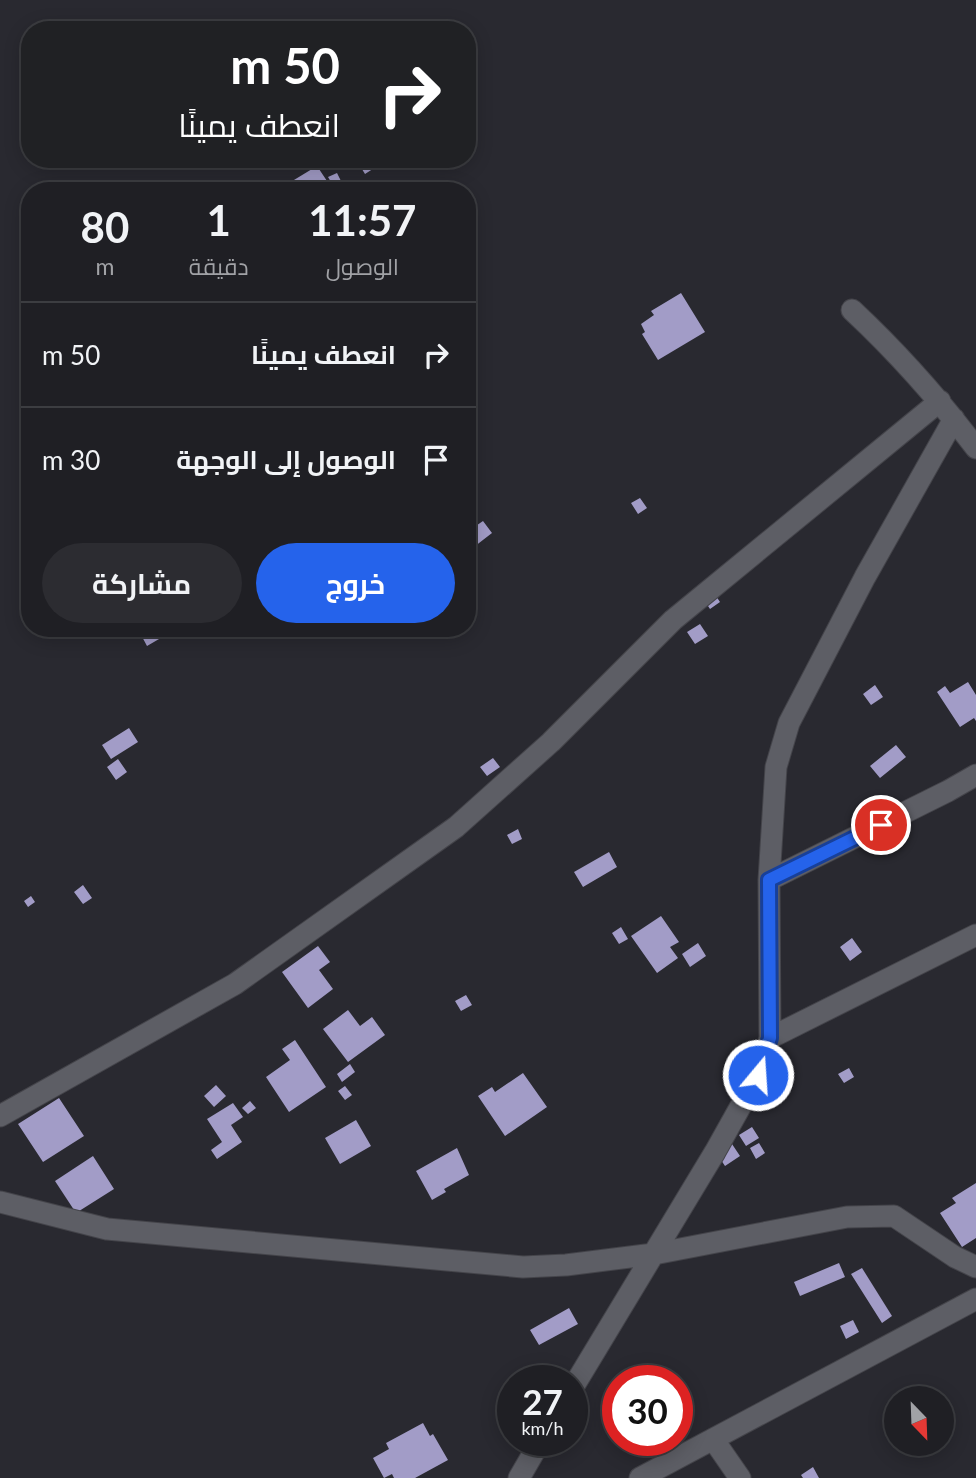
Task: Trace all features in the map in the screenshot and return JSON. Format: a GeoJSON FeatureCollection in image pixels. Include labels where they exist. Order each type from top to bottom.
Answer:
{"type":"FeatureCollection","features":[{"type":"Feature","properties":{"kind":"street"},"geometry":{"type":"LineString","coordinates":[[852,310],[896,352],[940,401],[976,448]]}},
{"type":"Feature","properties":{"kind":"street"},"geometry":{"type":"LineString","coordinates":[[0,1116],[235,984],[456,827],[551,741],[673,620],[940,401]]}},
{"type":"Feature","properties":{"kind":"street"},"geometry":{"type":"LineString","coordinates":[[587,1365],[715,1152],[758,1075],[770,1038],[769,880],[776,767],[789,723],[865,577],[954,419]]}},
{"type":"Feature","properties":{"kind":"street"},"geometry":{"type":"LineString","coordinates":[[769,880],[976,775]]}},
{"type":"Feature","properties":{"kind":"street"},"geometry":{"type":"LineString","coordinates":[[770,1038],[976,935]]}},
{"type":"Feature","properties":{"kind":"street"},"geometry":{"type":"LineString","coordinates":[[0,1202],[107,1229],[523,1267],[566,1265],[654,1254],[847,1217],[894,1216],[955,1257],[976,1267]]}},
{"type":"Feature","properties":{"kind":"street"},"geometry":{"type":"LineString","coordinates":[[640,1478],[976,1299]]}},
{"type":"Feature","properties":{"kind":"street"},"geometry":{"type":"LineString","coordinates":[[713,1439],[740,1478]]}},
{"type":"Feature","properties":{"kind":"street"},"geometry":{"type":"LineString","coordinates":[[519,1478],[532,1456]]}},
{"type":"Feature","properties":{"kind":"building"},"geometry":{"type":"Polygon","coordinates":[[[318,168],[328,182],[291,182],[318,168]]]}},
{"type":"Feature","properties":{"kind":"building"},"geometry":{"type":"Polygon","coordinates":[[[361,168],[374,168],[365,174],[361,168]]]}},
{"type":"Feature","properties":{"kind":"building"},"geometry":{"type":"Polygon","coordinates":[[[337,173],[342,182],[331,182],[328,177],[337,173]]]}},
{"type":"Feature","properties":{"kind":"building"},"geometry":{"type":"Polygon","coordinates":[[[681,293],[705,332],[658,360],[642,334],[645,332],[641,324],[654,315],[651,311],[681,293]]]}},
{"type":"Feature","properties":{"kind":"building"},"geometry":{"type":"Polygon","coordinates":[[[640,498],[647,508],[638,514],[631,503],[640,498]]]}},
{"type":"Feature","properties":{"kind":"building"},"geometry":{"type":"Polygon","coordinates":[[[483,521],[492,533],[476,545],[476,526],[483,521]]]}},
{"type":"Feature","properties":{"kind":"building"},"geometry":{"type":"Polygon","coordinates":[[[712,590],[720,602],[710,609],[702,597],[712,590]]]}},
{"type":"Feature","properties":{"kind":"building"},"geometry":{"type":"Polygon","coordinates":[[[700,624],[708,636],[695,644],[687,632],[700,624]]]}},
{"type":"Feature","properties":{"kind":"building"},"geometry":{"type":"Polygon","coordinates":[[[142,637],[162,637],[147,646],[142,637]]]}},
{"type":"Feature","properties":{"kind":"building"},"geometry":{"type":"Polygon","coordinates":[[[968,682],[976,695],[976,721],[974,718],[960,727],[937,692],[945,686],[950,693],[968,682]]]}},
{"type":"Feature","properties":{"kind":"building"},"geometry":{"type":"Polygon","coordinates":[[[875,685],[883,697],[871,705],[863,694],[875,685]]]}},
{"type":"Feature","properties":{"kind":"building"},"geometry":{"type":"Polygon","coordinates":[[[129,728],[138,742],[111,759],[102,745],[129,728]]]}},
{"type":"Feature","properties":{"kind":"building"},"geometry":{"type":"Polygon","coordinates":[[[896,745],[906,757],[880,778],[870,766],[896,745]]]}},
{"type":"Feature","properties":{"kind":"building"},"geometry":{"type":"Polygon","coordinates":[[[493,758],[500,767],[487,776],[480,767],[493,758]]]}},
{"type":"Feature","properties":{"kind":"building"},"geometry":{"type":"Polygon","coordinates":[[[118,759],[127,772],[116,780],[107,767],[118,759]]]}},
{"type":"Feature","properties":{"kind":"building"},"geometry":{"type":"Polygon","coordinates":[[[518,829],[522,839],[512,844],[507,835],[518,829]]]}},
{"type":"Feature","properties":{"kind":"building"},"geometry":{"type":"Polygon","coordinates":[[[609,852],[617,867],[583,887],[574,872],[609,852]]]}},
{"type":"Feature","properties":{"kind":"building"},"geometry":{"type":"Polygon","coordinates":[[[83,885],[92,898],[83,904],[74,892],[83,885]]]}},
{"type":"Feature","properties":{"kind":"building"},"geometry":{"type":"Polygon","coordinates":[[[31,896],[35,902],[28,907],[24,901],[31,896]]]}},
{"type":"Feature","properties":{"kind":"building"},"geometry":{"type":"Polygon","coordinates":[[[661,916],[679,942],[670,947],[678,958],[657,973],[631,936],[661,916]]]}},
{"type":"Feature","properties":{"kind":"building"},"geometry":{"type":"Polygon","coordinates":[[[621,927],[628,939],[619,944],[612,933],[621,927]]]}},
{"type":"Feature","properties":{"kind":"building"},"geometry":{"type":"Polygon","coordinates":[[[852,938],[862,952],[850,961],[840,947],[852,938]]]}},
{"type":"Feature","properties":{"kind":"building"},"geometry":{"type":"Polygon","coordinates":[[[698,943],[706,956],[690,967],[682,954],[698,943]]]}},
{"type":"Feature","properties":{"kind":"building"},"geometry":{"type":"Polygon","coordinates":[[[318,946],[330,962],[319,970],[333,989],[308,1008],[282,972],[318,946]]]}},
{"type":"Feature","properties":{"kind":"building"},"geometry":{"type":"Polygon","coordinates":[[[466,995],[472,1005],[461,1011],[455,1001],[466,995]]]}},
{"type":"Feature","properties":{"kind":"building"},"geometry":{"type":"Polygon","coordinates":[[[348,1010],[360,1026],[372,1017],[385,1035],[348,1062],[323,1029],[348,1010]]]}},
{"type":"Feature","properties":{"kind":"building"},"geometry":{"type":"Polygon","coordinates":[[[295,1040],[326,1087],[289,1112],[266,1077],[290,1060],[282,1049],[295,1040]]]}},
{"type":"Feature","properties":{"kind":"building"},"geometry":{"type":"Polygon","coordinates":[[[350,1064],[355,1072],[342,1082],[337,1074],[350,1064]]]}},
{"type":"Feature","properties":{"kind":"building"},"geometry":{"type":"Polygon","coordinates":[[[849,1068],[854,1077],[844,1083],[838,1074],[849,1068]]]}},
{"type":"Feature","properties":{"kind":"building"},"geometry":{"type":"Polygon","coordinates":[[[523,1073],[547,1107],[505,1136],[478,1096],[492,1087],[495,1092],[523,1073]]]}},
{"type":"Feature","properties":{"kind":"building"},"geometry":{"type":"Polygon","coordinates":[[[216,1085],[226,1096],[214,1107],[204,1096],[216,1085]]]}},
{"type":"Feature","properties":{"kind":"building"},"geometry":{"type":"Polygon","coordinates":[[[345,1086],[352,1095],[345,1100],[338,1091],[345,1086]]]}},
{"type":"Feature","properties":{"kind":"building"},"geometry":{"type":"Polygon","coordinates":[[[59,1098],[84,1136],[43,1162],[18,1124],[59,1098]]]}},
{"type":"Feature","properties":{"kind":"building"},"geometry":{"type":"Polygon","coordinates":[[[250,1101],[256,1108],[248,1114],[242,1108],[250,1101]]]}},
{"type":"Feature","properties":{"kind":"building"},"geometry":{"type":"Polygon","coordinates":[[[233,1103],[243,1117],[231,1125],[242,1142],[217,1159],[211,1150],[222,1142],[207,1119],[233,1103]]]}},
{"type":"Feature","properties":{"kind":"building"},"geometry":{"type":"Polygon","coordinates":[[[356,1120],[371,1146],[340,1164],[325,1138],[356,1120]]]}},
{"type":"Feature","properties":{"kind":"building"},"geometry":{"type":"Polygon","coordinates":[[[752,1127],[759,1138],[746,1146],[739,1135],[752,1127]]]}},
{"type":"Feature","properties":{"kind":"building"},"geometry":{"type":"Polygon","coordinates":[[[759,1143],[765,1153],[756,1159],[750,1148],[759,1143]]]}},
{"type":"Feature","properties":{"kind":"building"},"geometry":{"type":"Polygon","coordinates":[[[732,1144],[740,1156],[725,1166],[717,1154],[732,1144]]]}},
{"type":"Feature","properties":{"kind":"building"},"geometry":{"type":"Polygon","coordinates":[[[457,1148],[469,1175],[444,1189],[446,1192],[432,1200],[416,1171],[457,1148]]]}},
{"type":"Feature","properties":{"kind":"building"},"geometry":{"type":"Polygon","coordinates":[[[93,1156],[114,1189],[76,1213],[55,1181],[93,1156]]]}},
{"type":"Feature","properties":{"kind":"building"},"geometry":{"type":"Polygon","coordinates":[[[976,1183],[976,1238],[962,1247],[940,1213],[956,1203],[952,1198],[976,1183]]]}},
{"type":"Feature","properties":{"kind":"building"},"geometry":{"type":"Polygon","coordinates":[[[839,1263],[845,1277],[800,1296],[794,1282],[839,1263]]]}},
{"type":"Feature","properties":{"kind":"building"},"geometry":{"type":"Polygon","coordinates":[[[862,1268],[892,1316],[882,1323],[851,1274],[862,1268]]]}},
{"type":"Feature","properties":{"kind":"building"},"geometry":{"type":"Polygon","coordinates":[[[569,1308],[578,1324],[539,1345],[530,1330],[569,1308]]]}},
{"type":"Feature","properties":{"kind":"building"},"geometry":{"type":"Polygon","coordinates":[[[853,1320],[859,1332],[846,1339],[840,1326],[853,1320]]]}},
{"type":"Feature","properties":{"kind":"building"},"geometry":{"type":"Polygon","coordinates":[[[423,1423],[430,1436],[433,1434],[448,1460],[415,1478],[394,1478],[392,1474],[384,1478],[373,1458],[389,1449],[386,1443],[423,1423]]]}},
{"type":"Feature","properties":{"kind":"building"},"geometry":{"type":"Polygon","coordinates":[[[813,1467],[819,1478],[803,1478],[801,1475],[813,1467]]]}},
{"type":"Feature","properties":{"kind":"route"},"geometry":{"type":"LineString","coordinates":[[758,1075],[770,1038],[769,880],[881,825]]}}]}
